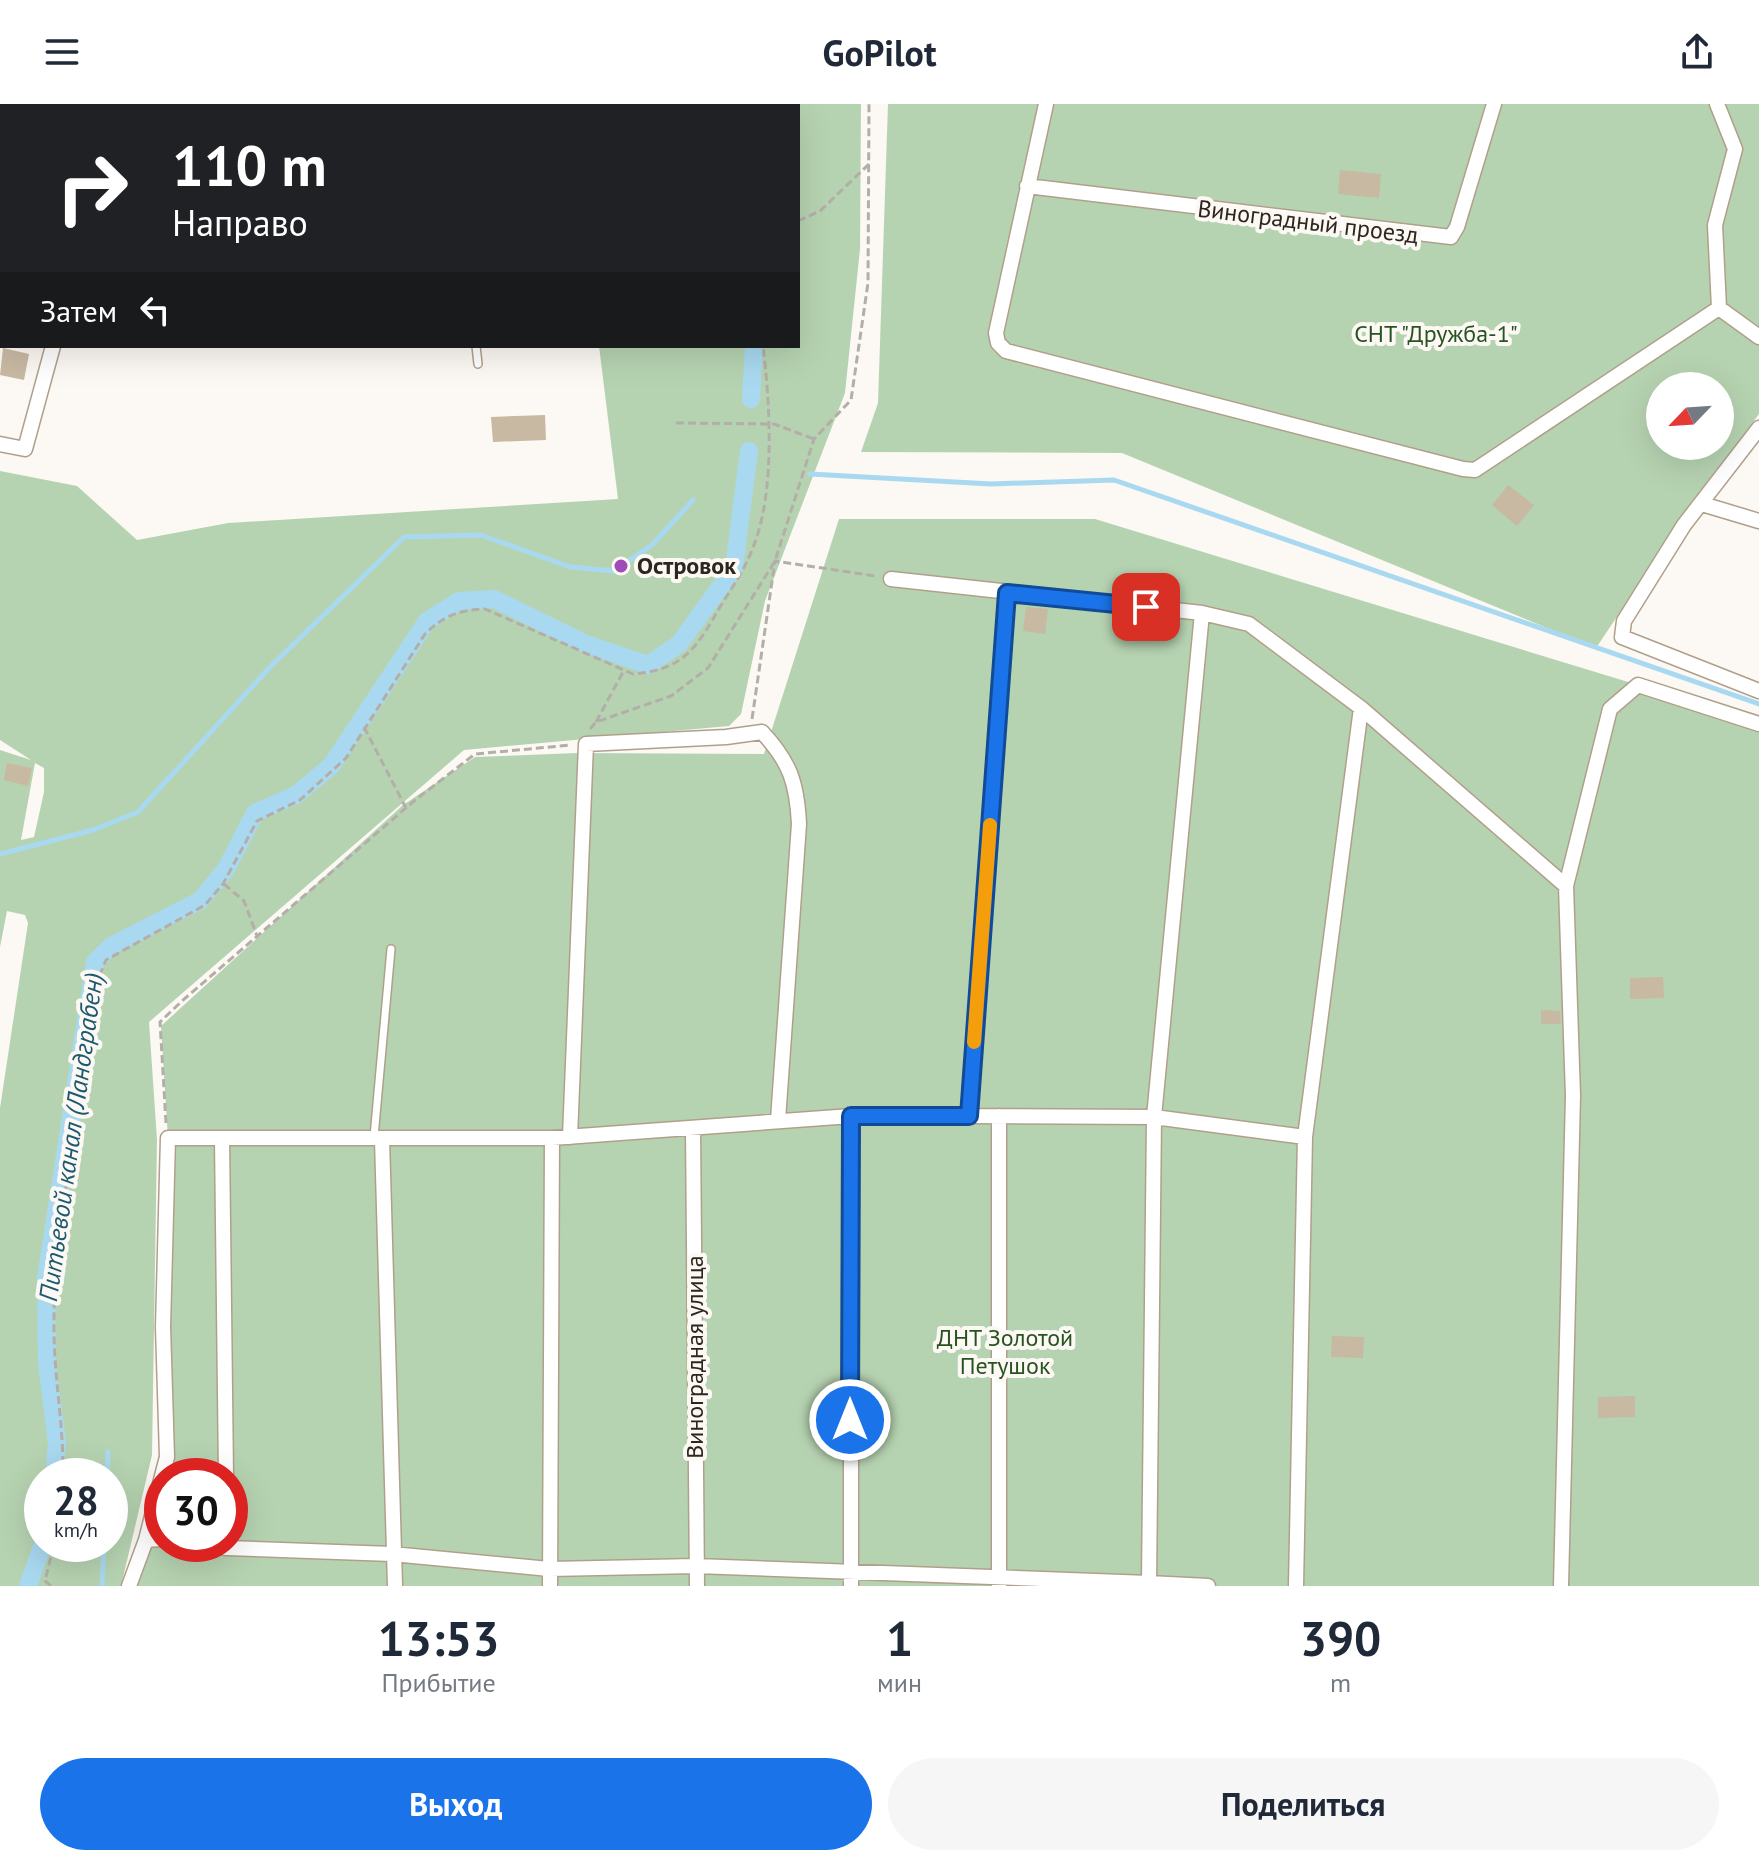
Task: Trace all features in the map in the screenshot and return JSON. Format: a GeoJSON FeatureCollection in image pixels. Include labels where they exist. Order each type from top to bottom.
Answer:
{"type":"FeatureCollection","features":[{"type":"Feature","properties":{"kind":"street"},"geometry":{"type":"LineString","coordinates":[[1046,104],[996,333],[998,343],[1006,351],[1475,470],[1719,308]]}},
{"type":"Feature","properties":{"kind":"street","name":"Виноградный проезд"},"geometry":{"type":"LineString","coordinates":[[1027,186],[1451,237],[1457,227],[1494,104]]}},
{"type":"Feature","properties":{"kind":"street"},"geometry":{"type":"LineString","coordinates":[[1717,104],[1735,149],[1715,225],[1719,308]]}},
{"type":"Feature","properties":{"kind":"street"},"geometry":{"type":"LineString","coordinates":[[1719,308],[1759,337]]}},
{"type":"Feature","properties":{"kind":"street"},"geometry":{"type":"LineString","coordinates":[[0,444],[25,449],[52,348]]}},
{"type":"Feature","properties":{"kind":"street"},"geometry":{"type":"LineString","coordinates":[[1759,428],[1684,525],[1624,621],[1622,637],[1759,691]]}},
{"type":"Feature","properties":{"kind":"street"},"geometry":{"type":"LineString","coordinates":[[1702,504],[1759,521]]}},
{"type":"Feature","properties":{"kind":"street"},"geometry":{"type":"LineString","coordinates":[[891,579],[1202,613],[1249,624],[1361,708],[1566,886]]}},
{"type":"Feature","properties":{"kind":"street"},"geometry":{"type":"LineString","coordinates":[[969,1116],[1007,593]]}},
{"type":"Feature","properties":{"kind":"street"},"geometry":{"type":"LineString","coordinates":[[1149,1584],[1154,1117],[1202,613]]}},
{"type":"Feature","properties":{"kind":"street"},"geometry":{"type":"LineString","coordinates":[[1561,1586],[1573,1096],[1566,886],[1610,709],[1638,685],[1759,724]]}},
{"type":"Feature","properties":{"kind":"street"},"geometry":{"type":"LineString","coordinates":[[1296,1586],[1305,1137],[1361,708]]}},
{"type":"Feature","properties":{"kind":"street"},"geometry":{"type":"LineString","coordinates":[[570,1137],[586,744],[762,732],[779,751],[797,787],[799,824],[778,1120]]}},
{"type":"Feature","properties":{"kind":"street"},"geometry":{"type":"LineString","coordinates":[[850,1579],[851,1116]]}},
{"type":"Feature","properties":{"kind":"street"},"geometry":{"type":"LineString","coordinates":[[167,1458],[163,1327],[168,1138],[552,1138],[851,1116],[1154,1117],[1305,1137]]}},
{"type":"Feature","properties":{"kind":"street"},"geometry":{"type":"LineString","coordinates":[[998,1583],[999,1116]]}},
{"type":"Feature","properties":{"kind":"street","name":"Виноградная улица"},"geometry":{"type":"LineString","coordinates":[[693,1129],[697,1586]]}},
{"type":"Feature","properties":{"kind":"street"},"geometry":{"type":"LineString","coordinates":[[222,1138],[226,1458]]}},
{"type":"Feature","properties":{"kind":"street"},"geometry":{"type":"LineString","coordinates":[[550,1586],[552,1138]]}},
{"type":"Feature","properties":{"kind":"street"},"geometry":{"type":"LineString","coordinates":[[378,1139],[395,1586]]}},
{"type":"Feature","properties":{"kind":"street"},"geometry":{"type":"LineString","coordinates":[[129,1586],[144,1545]]}},
{"type":"Feature","properties":{"kind":"street"},"geometry":{"type":"LineString","coordinates":[[248,1547],[392,1554],[549,1569],[696,1566],[850,1579],[1208,1586]]}},
{"type":"Feature","properties":{"kind":"lane"},"geometry":{"type":"LineString","coordinates":[[476,348],[478,364]]}},
{"type":"Feature","properties":{"kind":"lane"},"geometry":{"type":"LineString","coordinates":[[378,1139],[391,949]]}},
{"type":"Feature","properties":{"kind":"path"},"geometry":{"type":"LineString","coordinates":[[752,733],[775,561],[814,439],[851,400],[868,283],[869,104]]}},
{"type":"Feature","properties":{"kind":"path"},"geometry":{"type":"LineString","coordinates":[[800,220],[820,211],[869,164]]}},
{"type":"Feature","properties":{"kind":"path"},"geometry":{"type":"LineString","coordinates":[[63,1458],[64,1432],[54,1330],[55,1290],[99,976],[106,960],[205,905],[223,884],[257,821],[300,800],[346,758],[425,634],[441,618],[464,610],[485,609],[633,674],[656,672],[677,664],[709,627],[744,569],[764,509],[767,424],[763,348]]}},
{"type":"Feature","properties":{"kind":"path"},"geometry":{"type":"LineString","coordinates":[[676,423],[767,424],[814,439]]}},
{"type":"Feature","properties":{"kind":"path"},"geometry":{"type":"LineString","coordinates":[[775,561],[891,579]]}},
{"type":"Feature","properties":{"kind":"path"},"geometry":{"type":"LineString","coordinates":[[596,722],[671,696],[708,668],[775,561]]}},
{"type":"Feature","properties":{"kind":"path"},"geometry":{"type":"LineString","coordinates":[[168,1138],[160,1022],[406,808],[475,754],[586,744],[588,732],[624,670]]}},
{"type":"Feature","properties":{"kind":"path"},"geometry":{"type":"LineString","coordinates":[[364,727],[406,808]]}},
{"type":"Feature","properties":{"kind":"path"},"geometry":{"type":"LineString","coordinates":[[223,884],[244,901],[257,936]]}},
{"type":"Feature","properties":{"kind":"path"},"geometry":{"type":"LineString","coordinates":[[50,1562],[45,1581],[51,1586]]}},
{"type":"Feature","properties":{"kind":"green space"},"geometry":{"type":"Polygon","coordinates":[[[800,104],[861,104],[860,249],[845,393],[765,601],[741,714],[729,726],[464,750],[149,1022],[157,1140],[152,1455],[151,1458],[144,1458],[144,1489],[128,1556],[128,1458],[24,1458],[24,1562],[127,1562],[121,1586],[0,1586],[0,1108],[28,923],[25,915],[7,911],[0,947],[0,750],[31,760],[0,740],[0,471],[77,486],[137,540],[228,523],[618,499],[599,348],[800,348],[800,104]],[[35,763],[21,840],[34,837],[44,792],[44,768],[35,763]]]}},
{"type":"Feature","properties":{"kind":"green space","name":"СНТ \"Дружба-1\""},"geometry":{"type":"Polygon","coordinates":[[[888,104],[1759,104],[1759,414],[1734,448],[1734,372],[1646,372],[1646,460],[1725,460],[1596,648],[1122,453],[861,452],[878,403],[888,104]]]}},
{"type":"Feature","properties":{"kind":"green space","name":"ДНТ Золотой Петушок"},"geometry":{"type":"Polygon","coordinates":[[[839,519],[1095,519],[1638,685],[1759,726],[1759,1586],[135,1586],[144,1541],[144,1562],[248,1562],[248,1458],[161,1458],[168,1138],[161,1026],[403,805],[475,757],[577,753],[764,754],[839,519]]]}},
{"type":"Feature","properties":{"kind":"building"},"geometry":{"type":"Polygon","coordinates":[[[1340,170],[1381,174],[1379,198],[1338,194],[1340,170]]]}},
{"type":"Feature","properties":{"kind":"building"},"geometry":{"type":"Polygon","coordinates":[[[3,348],[29,354],[24,380],[0,375],[3,348]]]}},
{"type":"Feature","properties":{"kind":"building"},"geometry":{"type":"Polygon","coordinates":[[[545,415],[546,440],[493,442],[491,417],[545,415]]]}},
{"type":"Feature","properties":{"kind":"building"},"geometry":{"type":"Polygon","coordinates":[[[1508,485],[1534,505],[1517,526],[1492,505],[1508,485]]]}},
{"type":"Feature","properties":{"kind":"building"},"geometry":{"type":"Polygon","coordinates":[[[1026,607],[1048,609],[1045,634],[1023,631],[1026,607]]]}},
{"type":"Feature","properties":{"kind":"building"},"geometry":{"type":"Polygon","coordinates":[[[7,763],[32,768],[28,786],[4,780],[7,763]]]}},
{"type":"Feature","properties":{"kind":"building"},"geometry":{"type":"Polygon","coordinates":[[[1663,977],[1664,998],[1630,999],[1630,978],[1663,977]]]}},
{"type":"Feature","properties":{"kind":"building"},"geometry":{"type":"Polygon","coordinates":[[[1541,1010],[1560,1011],[1561,1024],[1541,1024],[1541,1010]]]}},
{"type":"Feature","properties":{"kind":"building"},"geometry":{"type":"Polygon","coordinates":[[[1332,1336],[1364,1337],[1363,1358],[1331,1357],[1332,1336]]]}},
{"type":"Feature","properties":{"kind":"building"},"geometry":{"type":"Polygon","coordinates":[[[1635,1396],[1635,1417],[1598,1418],[1598,1397],[1635,1396]]]}},
{"type":"Feature","properties":{"kind":"waterway","name":"Питьевой канал (Ландграбен)"},"geometry":{"type":"LineString","coordinates":[[751,399],[754,348]]}},
{"type":"Feature","properties":{"kind":"waterway","name":"Питьевой канал (Ландграбен)"},"geometry":{"type":"LineString","coordinates":[[56,1458],[57,1443],[47,1363],[46,1278],[95,962],[111,946],[201,900],[226,869],[255,813],[296,795],[331,766],[427,621],[459,601],[494,599],[586,644],[648,665],[679,644],[734,568],[749,451]]}},
{"type":"Feature","properties":{"kind":"waterway"},"geometry":{"type":"LineString","coordinates":[[810,474],[991,484],[1114,480],[1759,704]]}},
{"type":"Feature","properties":{"kind":"waterway"},"geometry":{"type":"LineString","coordinates":[[0,854],[93,830],[138,812],[270,667],[404,537],[481,535],[570,567],[614,571],[652,545],[693,500]]}},
{"type":"Feature","properties":{"kind":"waterway"},"geometry":{"type":"LineString","coordinates":[[108,1452],[108,1458]]}},
{"type":"Feature","properties":{"kind":"waterway","name":"Питьевой канал (Ландграбен)"},"geometry":{"type":"LineString","coordinates":[[28,1586],[37,1562]]}},
{"type":"Feature","properties":{"kind":"waterway"},"geometry":{"type":"LineString","coordinates":[[102,1586],[103,1562]]}},
{"type":"Feature","properties":{"kind":"slow traffic"},"geometry":{"type":"LineString","coordinates":[[974,1042],[990,825]]}},
{"type":"Feature","properties":{"kind":"place","name":"Островок"},"geometry":{"type":"Point","coordinates":[621,566]}},
{"type":"Feature","properties":{"kind":"route"},"geometry":{"type":"LineString","coordinates":[[850,1420],[851,1116],[969,1116],[1007,593],[1146,607]]}}]}
